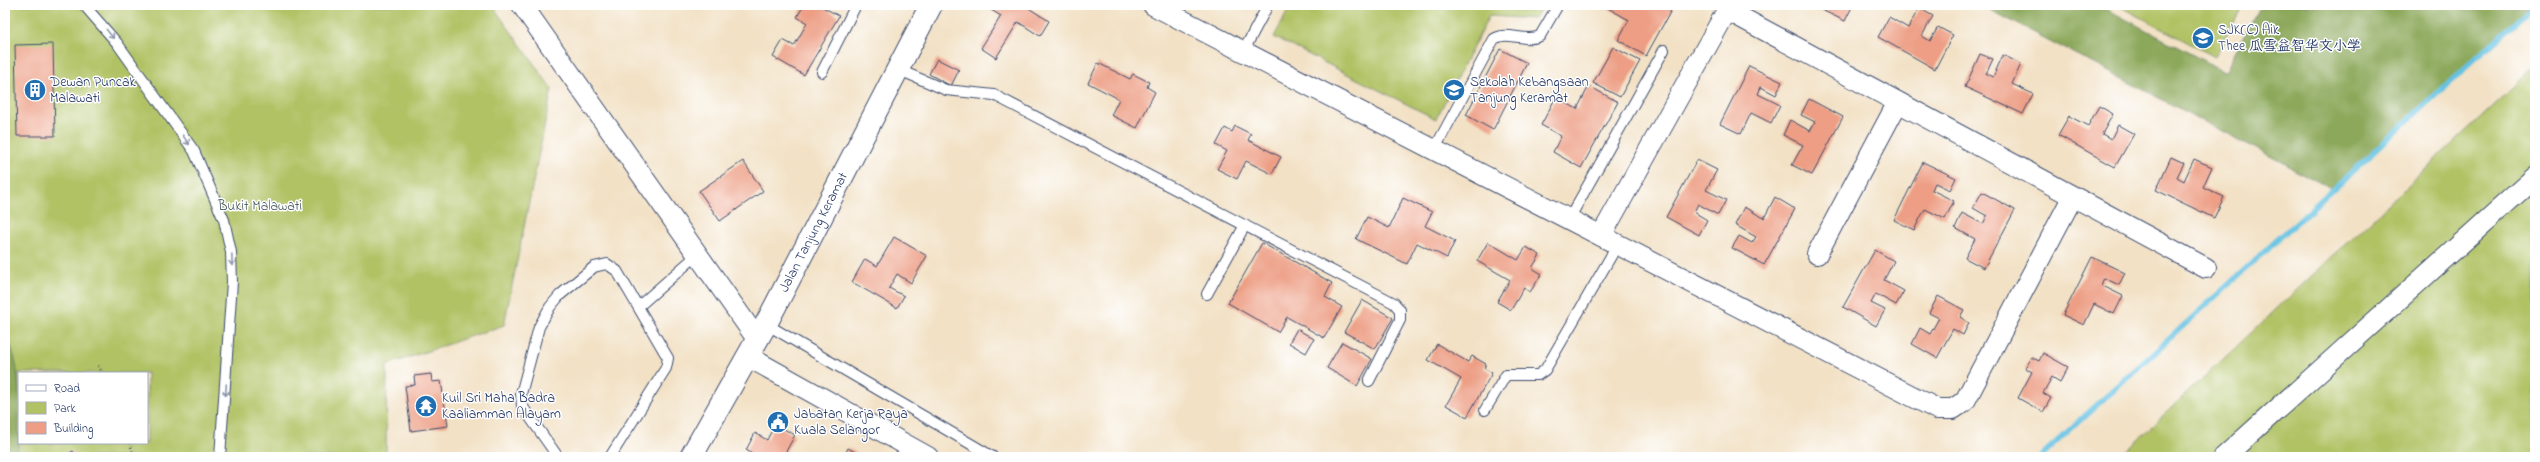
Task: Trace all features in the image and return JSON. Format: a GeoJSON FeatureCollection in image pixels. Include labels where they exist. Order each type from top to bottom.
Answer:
{"type":"FeatureCollection","features":[{"type":"Feature","properties":{"kind":"street"},"geometry":{"type":"LineString","coordinates":[[522,5],[757,339],[928,457]]}},
{"type":"Feature","properties":{"kind":"street","name":"Jalan Tanjung Keramat"},"geometry":{"type":"LineString","coordinates":[[691,457],[757,339],[897,69],[932,5]]}},
{"type":"Feature","properties":{"kind":"street"},"geometry":{"type":"LineString","coordinates":[[1153,5],[1937,409],[1946,410],[1960,406],[1965,401],[2072,198]]}},
{"type":"Feature","properties":{"kind":"street"},"geometry":{"type":"LineString","coordinates":[[1609,240],[1728,8],[1897,104],[2206,268]]}},
{"type":"Feature","properties":{"kind":"street"},"geometry":{"type":"LineString","coordinates":[[1817,254],[1897,104]]}},
{"type":"Feature","properties":{"kind":"street"},"geometry":{"type":"LineString","coordinates":[[2224,457],[2535,177]]}},
{"type":"Feature","properties":{"kind":"lane"},"geometry":{"type":"LineString","coordinates":[[84,5],[117,43],[194,151],[224,220],[231,252],[232,282],[220,457]]}},
{"type":"Feature","properties":{"kind":"lane"},"geometry":{"type":"LineString","coordinates":[[822,72],[856,5]]}},
{"type":"Feature","properties":{"kind":"lane"},"geometry":{"type":"LineString","coordinates":[[1243,52],[1268,5]]}},
{"type":"Feature","properties":{"kind":"lane"},"geometry":{"type":"LineString","coordinates":[[1434,150],[1494,39],[1501,36],[1534,39],[1540,36],[1558,5]]}},
{"type":"Feature","properties":{"kind":"lane"},"geometry":{"type":"LineString","coordinates":[[1569,219],[1664,50]]}},
{"type":"Feature","properties":{"kind":"lane"},"geometry":{"type":"LineString","coordinates":[[897,69],[946,90],[994,95],[1398,306],[1400,310],[1400,320],[1369,381]]}},
{"type":"Feature","properties":{"kind":"lane"},"geometry":{"type":"LineString","coordinates":[[1207,294],[1245,225]]}},
{"type":"Feature","properties":{"kind":"lane"},"geometry":{"type":"LineString","coordinates":[[1485,410],[1506,375],[1538,375],[1545,370],[1609,240]]}},
{"type":"Feature","properties":{"kind":"lane"},"geometry":{"type":"LineString","coordinates":[[639,306],[697,255]]}},
{"type":"Feature","properties":{"kind":"lane"},"geometry":{"type":"LineString","coordinates":[[558,457],[521,402],[521,394],[538,327],[550,307],[560,294],[600,264],[607,264],[618,271],[666,354],[668,363],[610,457]]}},
{"type":"Feature","properties":{"kind":"lane"},"geometry":{"type":"LineString","coordinates":[[757,339],[993,457]]}},
{"type":"Feature","properties":{"kind":"path"},"geometry":{"type":"LineString","coordinates":[[98,366],[102,372]]}},
{"type":"Feature","properties":{"kind":"path"},"geometry":{"type":"LineString","coordinates":[[130,444],[134,457]]}},
{"type":"Feature","properties":{"kind":"green space","name":"Bukit Malawati"},"geometry":{"type":"Polygon","coordinates":[[[5,5],[492,5],[552,89],[504,325],[387,365],[386,457],[5,457],[5,5]]]}},
{"type":"Feature","properties":{"kind":"green space"},"geometry":{"type":"Polygon","coordinates":[[[1291,5],[1543,5],[1535,19],[1489,16],[1436,119],[1274,37],[1291,5]]]}},
{"type":"Feature","properties":{"kind":"green space"},"geometry":{"type":"Polygon","coordinates":[[[1981,5],[2099,5],[2225,72],[2260,5],[2534,5],[2333,189],[1981,5]]]}},
{"type":"Feature","properties":{"kind":"green space","name":"SJK(C) Aik Thee 瓜雪益智华文小学"},"geometry":{"type":"Polygon","coordinates":[[[2118,5],[2243,5],[2215,57],[2118,5]]]}},
{"type":"Feature","properties":{"kind":"green space"},"geometry":{"type":"Polygon","coordinates":[[[2535,66],[2535,457],[2119,457],[2535,66]]]}},
{"type":"Feature","properties":{"kind":"green space"},"geometry":{"type":"Polygon","coordinates":[[[5,334],[11,346],[18,377],[18,442],[17,457],[5,457],[5,334]]]}},
{"type":"Feature","properties":{"kind":"building"},"geometry":{"type":"Polygon","coordinates":[[[804,5],[819,5],[839,16],[804,75],[773,57],[783,40],[794,46],[807,23],[797,17],[804,5]]]}},
{"type":"Feature","properties":{"kind":"building"},"geometry":{"type":"Polygon","coordinates":[[[983,5],[1028,5],[1027,7],[1049,21],[1040,36],[1018,22],[996,58],[981,48],[1001,16],[983,5]]]}},
{"type":"Feature","properties":{"kind":"building"},"geometry":{"type":"Polygon","coordinates":[[[1607,5],[1674,5],[1646,56],[1618,40],[1629,20],[1606,7],[1607,5]]]}},
{"type":"Feature","properties":{"kind":"building"},"geometry":{"type":"Polygon","coordinates":[[[1811,5],[1853,5],[1845,21],[1811,5]]]}},
{"type":"Feature","properties":{"kind":"building"},"geometry":{"type":"Polygon","coordinates":[[[1919,8],[1933,16],[1922,36],[1930,41],[1938,27],[1953,35],[1935,69],[1878,37],[1889,17],[1908,28],[1919,8]]]}},
{"type":"Feature","properties":{"kind":"building","name":"Dewan Puncak Malawati"},"geometry":{"type":"Polygon","coordinates":[[[53,44],[55,136],[17,136],[15,45],[53,44]]]}},
{"type":"Feature","properties":{"kind":"building"},"geometry":{"type":"Polygon","coordinates":[[[1613,47],[1640,61],[1620,97],[1593,83],[1613,47]]]}},
{"type":"Feature","properties":{"kind":"building"},"geometry":{"type":"Polygon","coordinates":[[[1500,49],[1527,63],[1493,130],[1466,115],[1500,49]]]}},
{"type":"Feature","properties":{"kind":"building"},"geometry":{"type":"Polygon","coordinates":[[[1980,54],[1993,59],[1986,74],[1993,77],[2003,55],[2021,64],[2012,84],[2033,94],[2023,114],[1965,87],[1980,54]]]}},
{"type":"Feature","properties":{"kind":"building"},"geometry":{"type":"Polygon","coordinates":[[[937,59],[959,70],[951,86],[929,74],[937,59]]]}},
{"type":"Feature","properties":{"kind":"building"},"geometry":{"type":"Polygon","coordinates":[[[1098,63],[1130,79],[1133,74],[1149,82],[1147,87],[1155,92],[1137,128],[1111,115],[1119,99],[1088,83],[1098,63]]]}},
{"type":"Feature","properties":{"kind":"building"},"geometry":{"type":"Polygon","coordinates":[[[1749,66],[1782,82],[1776,95],[1761,87],[1758,94],[1780,105],[1771,123],[1751,113],[1741,134],[1720,124],[1749,66]]]}},
{"type":"Feature","properties":{"kind":"building"},"geometry":{"type":"Polygon","coordinates":[[[1589,86],[1618,102],[1581,168],[1553,152],[1561,136],[1541,125],[1556,97],[1577,109],[1589,86]]]}},
{"type":"Feature","properties":{"kind":"building"},"geometry":{"type":"Polygon","coordinates":[[[1809,99],[1843,117],[1812,175],[1792,165],[1803,145],[1783,135],[1790,120],[1810,131],[1815,122],[1801,115],[1809,99]]]}},
{"type":"Feature","properties":{"kind":"building"},"geometry":{"type":"Polygon","coordinates":[[[2099,106],[2113,114],[2102,134],[2111,139],[2118,125],[2134,134],[2115,167],[2058,135],[2069,116],[2088,126],[2099,106]]]}},
{"type":"Feature","properties":{"kind":"building"},"geometry":{"type":"Polygon","coordinates":[[[1235,126],[1251,134],[1248,140],[1281,157],[1272,174],[1246,161],[1237,179],[1217,169],[1227,151],[1216,145],[1225,128],[1232,132],[1235,126]]]}},
{"type":"Feature","properties":{"kind":"building"},"geometry":{"type":"Polygon","coordinates":[[[2171,157],[2184,163],[2177,177],[2184,181],[2194,159],[2212,167],[2203,187],[2224,197],[2214,218],[2156,190],[2171,157]]]}},
{"type":"Feature","properties":{"kind":"building"},"geometry":{"type":"Polygon","coordinates":[[[1697,160],[1717,170],[1706,190],[1726,200],[1718,215],[1698,204],[1694,212],[1707,220],[1699,235],[1666,217],[1697,160]]]}},
{"type":"Feature","properties":{"kind":"building"},"geometry":{"type":"Polygon","coordinates":[[[743,161],[763,191],[720,221],[699,191],[743,161]]]}},
{"type":"Feature","properties":{"kind":"building"},"geometry":{"type":"Polygon","coordinates":[[[1923,162],[1956,178],[1950,190],[1935,183],[1932,190],[1954,201],[1945,219],[1925,209],[1914,230],[1894,220],[1923,162]]]}},
{"type":"Feature","properties":{"kind":"building"},"geometry":{"type":"Polygon","coordinates":[[[1982,192],[2015,210],[1984,268],[1965,258],[1975,239],[1955,228],[1962,213],[1983,224],[1987,216],[1973,208],[1982,192]]]}},
{"type":"Feature","properties":{"kind":"building"},"geometry":{"type":"Polygon","coordinates":[[[1775,197],[1795,209],[1764,265],[1732,248],[1739,236],[1752,243],[1756,237],[1735,225],[1744,207],[1764,218],[1775,197]]]}},
{"type":"Feature","properties":{"kind":"building"},"geometry":{"type":"Polygon","coordinates":[[[1403,198],[1432,212],[1425,226],[1455,241],[1447,258],[1417,243],[1407,264],[1356,239],[1367,217],[1389,228],[1403,198]]]}},
{"type":"Feature","properties":{"kind":"building"},"geometry":{"type":"Polygon","coordinates":[[[894,237],[927,256],[911,283],[897,274],[889,288],[904,296],[897,308],[852,282],[865,259],[877,266],[894,237]]]}},
{"type":"Feature","properties":{"kind":"building"},"geometry":{"type":"Polygon","coordinates":[[[1488,242],[1518,260],[1526,247],[1540,255],[1532,268],[1542,274],[1530,292],[1524,288],[1511,310],[1497,302],[1510,280],[1477,261],[1488,242]]]}},
{"type":"Feature","properties":{"kind":"building"},"geometry":{"type":"Polygon","coordinates":[[[1262,243],[1332,283],[1325,297],[1342,307],[1324,338],[1287,317],[1278,332],[1228,303],[1262,243]]]}},
{"type":"Feature","properties":{"kind":"building"},"geometry":{"type":"Polygon","coordinates":[[[1875,250],[1894,261],[1884,280],[1904,291],[1896,305],[1876,294],[1871,303],[1885,310],[1876,326],[1843,307],[1875,250]]]}},
{"type":"Feature","properties":{"kind":"building"},"geometry":{"type":"Polygon","coordinates":[[[2092,257],[2125,273],[2119,285],[2104,278],[2101,285],[2123,296],[2114,314],[2094,304],[2084,325],[2063,315],[2092,257]]]}},
{"type":"Feature","properties":{"kind":"building"},"geometry":{"type":"Polygon","coordinates":[[[1938,296],[1964,310],[1960,317],[1969,323],[1963,335],[1953,329],[1937,358],[1912,344],[1920,328],[1930,334],[1939,318],[1929,313],[1938,296]]]}},
{"type":"Feature","properties":{"kind":"building"},"geometry":{"type":"Polygon","coordinates":[[[1362,300],[1393,318],[1375,349],[1344,332],[1362,300]]]}},
{"type":"Feature","properties":{"kind":"building"},"geometry":{"type":"Polygon","coordinates":[[[1297,329],[1314,339],[1306,353],[1289,343],[1297,329]]]}},
{"type":"Feature","properties":{"kind":"building"},"geometry":{"type":"Polygon","coordinates":[[[1342,342],[1372,359],[1357,386],[1327,368],[1342,342]]]}},
{"type":"Feature","properties":{"kind":"building"},"geometry":{"type":"Polygon","coordinates":[[[1437,344],[1468,362],[1472,356],[1486,364],[1484,368],[1492,373],[1467,417],[1446,405],[1461,379],[1428,360],[1437,344]]]}},
{"type":"Feature","properties":{"kind":"building"},"geometry":{"type":"Polygon","coordinates":[[[2043,353],[2068,367],[2060,382],[2052,377],[2043,393],[2051,398],[2043,412],[2018,398],[2032,372],[2025,368],[2031,357],[2039,361],[2043,353]]]}},
{"type":"Feature","properties":{"kind":"building","name":"Kuil Sri Maha Badra Kaaliamman Alayam"},"geometry":{"type":"Polygon","coordinates":[[[431,374],[432,382],[441,381],[448,426],[411,431],[405,386],[415,385],[414,376],[431,374]]]}},
{"type":"Feature","properties":{"kind":"building"},"geometry":{"type":"Polygon","coordinates":[[[775,424],[795,435],[783,457],[758,457],[746,450],[755,433],[767,440],[775,424]]]}},
{"type":"Feature","properties":{"kind":"building"},"geometry":{"type":"Polygon","coordinates":[[[848,448],[862,457],[837,457],[839,453],[844,456],[848,448]]]}},
{"type":"Feature","properties":{"kind":"building"},"geometry":{"type":"Polygon","coordinates":[[[73,451],[77,457],[63,457],[73,451]]]}},
{"type":"Feature","properties":{"kind":"waterway"},"geometry":{"type":"LineString","coordinates":[[2040,457],[2534,5]]}},
{"type":"Feature","properties":{"kind":"place","name":"SJK(C) Aik Thee 瓜雪益智华文小学"},"geometry":{"type":"Point","coordinates":[2203,38]}},
{"type":"Feature","properties":{"kind":"place","name":"Dewan Puncak Malawati"},"geometry":{"type":"Point","coordinates":[35,90]}},
{"type":"Feature","properties":{"kind":"place","name":"Sekolah Kebangsaan Tanjung Keramat"},"geometry":{"type":"Point","coordinates":[1454,90]}},
{"type":"Feature","properties":{"kind":"place","name":"Kuil Sri Maha Badra Kaaliamman Alayam"},"geometry":{"type":"Point","coordinates":[426,406]}},
{"type":"Feature","properties":{"kind":"place","name":"Jabatan Kerja Raya Kuala Selangor"},"geometry":{"type":"Point","coordinates":[778,422]}}]}
